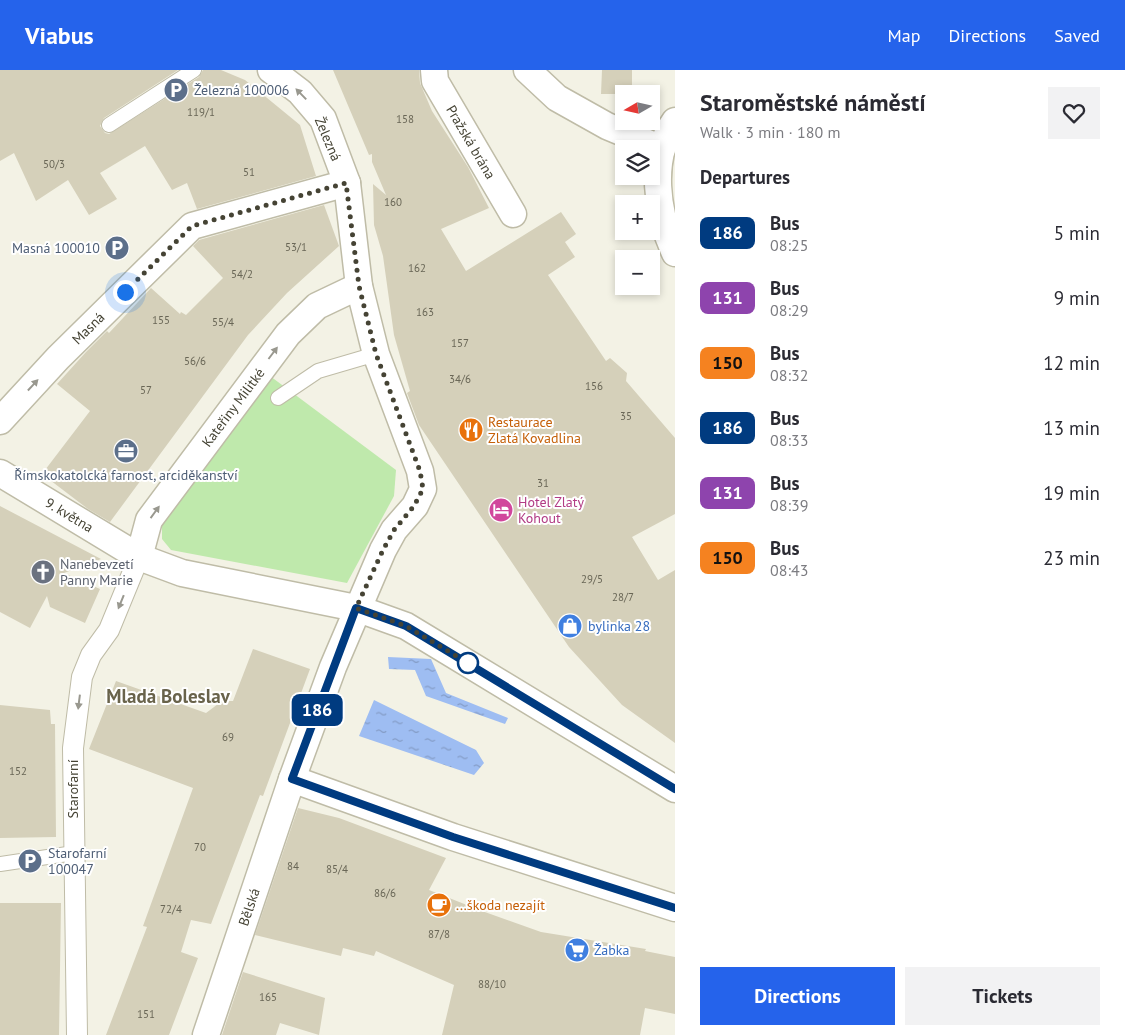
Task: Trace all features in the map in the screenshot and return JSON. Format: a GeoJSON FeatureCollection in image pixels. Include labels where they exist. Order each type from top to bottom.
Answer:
{"type":"FeatureCollection","features":[{"type":"Feature","properties":{"kind":"street","name":"Železná"},"geometry":{"type":"LineString","coordinates":[[272,70],[300,92],[322,119],[346,183],[354,225],[359,286],[376,354],[420,471],[423,489],[414,506],[394,530],[356,608]]}},
{"type":"Feature","properties":{"kind":"street","name":"Pražská brána"},"geometry":{"type":"LineString","coordinates":[[434,70],[435,81],[513,214]]}},
{"type":"Feature","properties":{"kind":"street"},"geometry":{"type":"LineString","coordinates":[[527,70],[557,98],[607,126],[662,149]]}},
{"type":"Feature","properties":{"kind":"street"},"geometry":{"type":"LineString","coordinates":[[665,242],[657,185],[662,149],[675,121]]}},
{"type":"Feature","properties":{"kind":"street","name":"Masná"},"geometry":{"type":"LineString","coordinates":[[0,421],[58,358],[192,226],[346,183]]}},
{"type":"Feature","properties":{"kind":"street","name":"Kateřiny Militké"},"geometry":{"type":"LineString","coordinates":[[140,557],[150,520],[288,334],[317,306],[359,286]]}},
{"type":"Feature","properties":{"kind":"street","name":"9. května"},"geometry":{"type":"LineString","coordinates":[[0,473],[140,557],[182,572],[356,608],[406,626],[675,789]]}},
{"type":"Feature","properties":{"kind":"street","name":"Starofarní"},"geometry":{"type":"LineString","coordinates":[[77,1035],[73,748],[82,677],[91,655],[110,630],[140,557]]}},
{"type":"Feature","properties":{"kind":"street","name":"Bělská"},"geometry":{"type":"LineString","coordinates":[[206,1035],[292,779],[356,608]]}},
{"type":"Feature","properties":{"kind":"street"},"geometry":{"type":"LineString","coordinates":[[292,779],[453,837],[675,908]]}},
{"type":"Feature","properties":{"kind":"lane"},"geometry":{"type":"LineString","coordinates":[[109,125],[194,70]]}},
{"type":"Feature","properties":{"kind":"lane"},"geometry":{"type":"LineString","coordinates":[[278,398],[318,371],[376,354]]}},
{"type":"Feature","properties":{"kind":"lane"},"geometry":{"type":"LineString","coordinates":[[0,864],[74,853]]}},
{"type":"Feature","properties":{"kind":"green space"},"geometry":{"type":"Polygon","coordinates":[[[270,376],[396,470],[394,496],[347,583],[171,550],[162,539],[162,521],[270,376]]]}},
{"type":"Feature","properties":{"kind":"water"},"geometry":{"type":"Polygon","coordinates":[[[388,657],[431,659],[446,693],[508,718],[505,724],[426,696],[415,670],[389,669],[388,657]]]}},
{"type":"Feature","properties":{"kind":"water"},"geometry":{"type":"Polygon","coordinates":[[[374,700],[476,750],[484,763],[474,775],[359,736],[374,700]]]}},
{"type":"Feature","properties":{"kind":"building"},"geometry":{"type":"Polygon","coordinates":[[[0,70],[178,70],[104,118],[100,126],[105,133],[109,134],[199,77],[203,70],[221,70],[245,80],[300,125],[316,176],[197,209],[187,183],[172,190],[145,146],[100,173],[117,199],[89,215],[68,180],[36,201],[14,153],[0,161],[0,70]]]}},
{"type":"Feature","properties":{"kind":"building"},"geometry":{"type":"Polygon","coordinates":[[[333,70],[419,70],[420,83],[432,111],[468,167],[489,208],[441,229],[466,271],[561,212],[576,234],[565,242],[575,257],[548,275],[606,361],[610,358],[627,373],[626,381],[675,438],[675,514],[632,537],[658,580],[675,570],[675,743],[622,705],[569,647],[419,425],[407,393],[410,391],[394,335],[383,256],[374,225],[373,184],[386,195],[372,162],[372,154],[369,155],[333,70]]]}},
{"type":"Feature","properties":{"kind":"building"},"geometry":{"type":"Polygon","coordinates":[[[602,70],[632,70],[632,85],[615,85],[615,94],[601,94],[602,70]]]}},
{"type":"Feature","properties":{"kind":"building"},"geometry":{"type":"Polygon","coordinates":[[[324,205],[339,246],[287,293],[248,335],[110,522],[88,509],[42,474],[90,411],[57,384],[86,352],[107,331],[109,333],[151,288],[180,314],[181,312],[186,315],[223,278],[193,246],[199,240],[324,205]]]}},
{"type":"Feature","properties":{"kind":"building","name":"Nanebevzetí Panny Marie"},"geometry":{"type":"Polygon","coordinates":[[[0,506],[101,559],[64,573],[100,589],[85,623],[50,607],[47,596],[30,628],[0,612],[0,506]]]}},
{"type":"Feature","properties":{"kind":"building"},"geometry":{"type":"Polygon","coordinates":[[[253,649],[310,669],[263,796],[260,795],[211,924],[191,920],[181,952],[198,958],[169,1035],[106,1035],[147,927],[143,926],[193,788],[89,749],[116,681],[206,713],[222,701],[233,701],[253,649]]]}},
{"type":"Feature","properties":{"kind":"building"},"geometry":{"type":"Polygon","coordinates":[[[0,705],[50,710],[51,724],[55,724],[56,837],[0,838],[0,705]]]}},
{"type":"Feature","properties":{"kind":"building"},"geometry":{"type":"Polygon","coordinates":[[[298,808],[339,818],[446,858],[429,890],[482,911],[541,932],[646,949],[645,951],[675,957],[675,1014],[645,1008],[640,1035],[442,1035],[454,985],[376,951],[374,956],[343,948],[341,956],[255,935],[298,808]]]}},
{"type":"Feature","properties":{"kind":"building"},"geometry":{"type":"Polygon","coordinates":[[[0,903],[61,903],[59,1035],[0,1035],[0,903]]]}},
{"type":"Feature","properties":{"kind":"building"},"geometry":{"type":"Polygon","coordinates":[[[243,972],[325,998],[319,1035],[280,1023],[276,1035],[222,1035],[243,972]]]}},
{"type":"Feature","properties":{"kind":"bus line","name":"186"},"geometry":{"type":"LineString","coordinates":[[675,789],[406,626],[356,608],[292,779],[453,837],[675,908]]}},
{"type":"Feature","properties":{"kind":"place","name":"Železná 100006"},"geometry":{"type":"Point","coordinates":[176,90]}},
{"type":"Feature","properties":{"kind":"place","name":"Masná 100010"},"geometry":{"type":"Point","coordinates":[117,248]}},
{"type":"Feature","properties":{"kind":"place","name":"Restaurace Zlatá Kovadlina"},"geometry":{"type":"Point","coordinates":[471,430]}},
{"type":"Feature","properties":{"kind":"place","name":"Římskokatolcká farnost, arciděkanství"},"geometry":{"type":"Point","coordinates":[126,451]}},
{"type":"Feature","properties":{"kind":"place","name":"Hotel Zlatý Kohout"},"geometry":{"type":"Point","coordinates":[501,510]}},
{"type":"Feature","properties":{"kind":"place","name":"Nanebevzetí Panny Marie"},"geometry":{"type":"Point","coordinates":[43,572]}},
{"type":"Feature","properties":{"kind":"place","name":"bylinka 28"},"geometry":{"type":"Point","coordinates":[570,626]}},
{"type":"Feature","properties":{"kind":"place","name":"Starofarní 100047"},"geometry":{"type":"Point","coordinates":[30,861]}},
{"type":"Feature","properties":{"kind":"place","name":"...škoda nezajít"},"geometry":{"type":"Point","coordinates":[439,905]}},
{"type":"Feature","properties":{"kind":"place","name":"Žabka"},"geometry":{"type":"Point","coordinates":[577,950]}},
{"type":"Feature","properties":{"kind":"district","name":"Mladá Boleslav"},"geometry":{"type":"Point","coordinates":[168,696]}},
{"type":"Feature","properties":{"kind":"route"},"geometry":{"type":"LineString","coordinates":[[125,292],[192,226],[346,183],[359,286],[376,354],[420,471],[423,489],[414,506],[394,530],[356,608],[406,626],[468,663]]}}]}
